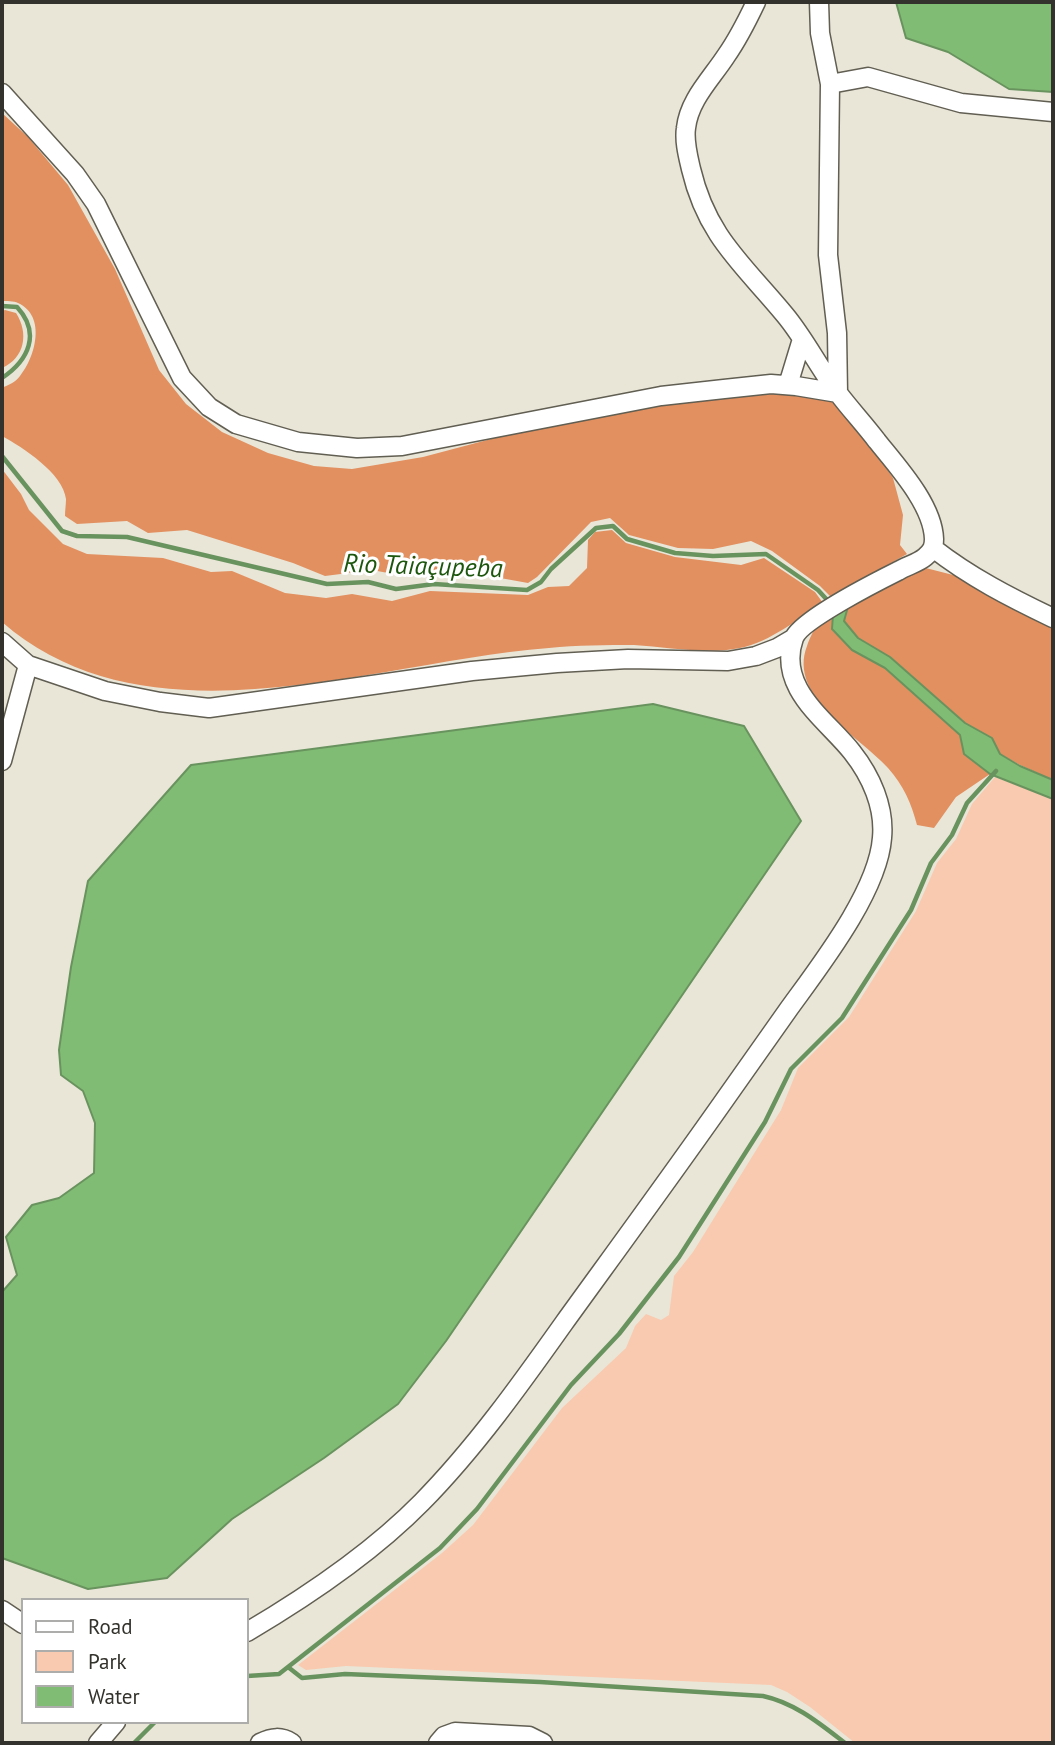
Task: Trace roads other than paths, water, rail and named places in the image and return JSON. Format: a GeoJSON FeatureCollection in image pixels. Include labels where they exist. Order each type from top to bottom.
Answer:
{"type":"FeatureCollection","features":[{"type":"Feature","properties":{"kind":"street"},"geometry":{"type":"LineString","coordinates":[[2,642],[28,665],[105,691],[209,708],[444,675],[557,663],[628,659],[728,661],[756,656],[777,648],[844,601],[926,556],[933,548],[934,539],[928,516],[912,485],[838,393],[788,318],[724,246],[710,224],[698,194],[686,142],[686,125],[692,104],[727,55],[757,2]]}},
{"type":"Feature","properties":{"kind":"street"},"geometry":{"type":"LineString","coordinates":[[819,2],[820,33],[830,84],[828,255],[837,333],[838,393]]}},
{"type":"Feature","properties":{"kind":"street"},"geometry":{"type":"LineString","coordinates":[[830,84],[868,77],[961,103],[1053,113]]}},
{"type":"Feature","properties":{"kind":"street"},"geometry":{"type":"LineString","coordinates":[[2,93],[75,174],[96,204],[182,378],[209,407],[236,424],[298,442],[357,448],[402,446],[661,396],[760,385],[788,385],[838,393]]}},
{"type":"Feature","properties":{"kind":"street"},"geometry":{"type":"LineString","coordinates":[[788,385],[802,339]]}},
{"type":"Feature","properties":{"kind":"street"},"geometry":{"type":"LineString","coordinates":[[933,548],[951,563],[1003,594],[1053,618]]}},
{"type":"Feature","properties":{"kind":"street"},"geometry":{"type":"LineString","coordinates":[[248,1631],[302,1599],[334,1575],[419,1506],[446,1475],[526,1376],[649,1209],[813,978],[859,904],[880,853],[883,836],[878,796],[853,752],[815,712],[799,690],[792,664],[794,638]]}},
{"type":"Feature","properties":{"kind":"street"},"geometry":{"type":"LineString","coordinates":[[2,761],[28,665]]}},
{"type":"Feature","properties":{"kind":"street"},"geometry":{"type":"LineString","coordinates":[[2,1610],[21,1623]]}},
{"type":"Feature","properties":{"kind":"street"},"geometry":{"type":"LineString","coordinates":[[98,1743],[114,1724]]}},
{"type":"Feature","properties":{"kind":"street"},"geometry":{"type":"LineString","coordinates":[[438,1743],[444,1736],[455,1732],[530,1736],[543,1743]]}},
{"type":"Feature","properties":{"kind":"street"},"geometry":{"type":"LineString","coordinates":[[260,1743],[271,1738],[280,1738],[292,1743]]}},
{"type":"Feature","properties":{"kind":"water"},"geometry":{"type":"Polygon","coordinates":[[[896,2],[1053,2],[1053,92],[1009,89],[948,52],[906,38],[896,2]]]}},
{"type":"Feature","properties":{"kind":"water"},"geometry":{"type":"Polygon","coordinates":[[[849,603],[844,621],[858,638],[890,657],[965,723],[992,738],[1000,754],[1053,780],[1053,799],[990,774],[964,754],[960,735],[885,668],[852,650],[832,629],[833,615],[849,603]]]}},
{"type":"Feature","properties":{"kind":"water"},"geometry":{"type":"Polygon","coordinates":[[[653,704],[744,726],[801,821],[446,1341],[398,1404],[324,1458],[232,1519],[167,1578],[88,1589],[2,1558],[2,1292],[17,1275],[6,1237],[32,1205],[59,1198],[94,1173],[95,1123],[83,1091],[61,1075],[59,1050],[71,967],[88,881],[191,765],[653,704]]]}},
{"type":"Feature","properties":{"kind":"waterway","name":"Rio Taiaçupeba"},"geometry":{"type":"LineString","coordinates":[[2,306],[17,307],[29,327],[30,336],[25,354],[2,378]]}},
{"type":"Feature","properties":{"kind":"waterway","name":"Rio Taiaçupeba"},"geometry":{"type":"LineString","coordinates":[[2,456],[62,531],[77,536],[127,537],[327,584],[368,582],[396,589],[434,584],[527,590],[541,582],[551,569],[596,528],[613,526],[627,539],[675,553],[713,556],[766,554],[818,590],[829,602]]}},
{"type":"Feature","properties":{"kind":"waterway"},"geometry":{"type":"LineString","coordinates":[[248,1676],[279,1674],[440,1548],[477,1509],[571,1385],[619,1334],[679,1257],[765,1122],[791,1069],[842,1018],[911,910],[931,863],[952,835],[967,803],[996,771]]}},
{"type":"Feature","properties":{"kind":"waterway"},"geometry":{"type":"LineString","coordinates":[[288,1667],[302,1678],[345,1674],[540,1682],[763,1696],[796,1709],[845,1743]]}},
{"type":"Feature","properties":{"kind":"waterway"},"geometry":{"type":"LineString","coordinates":[[134,1743],[153,1724]]}}]}
